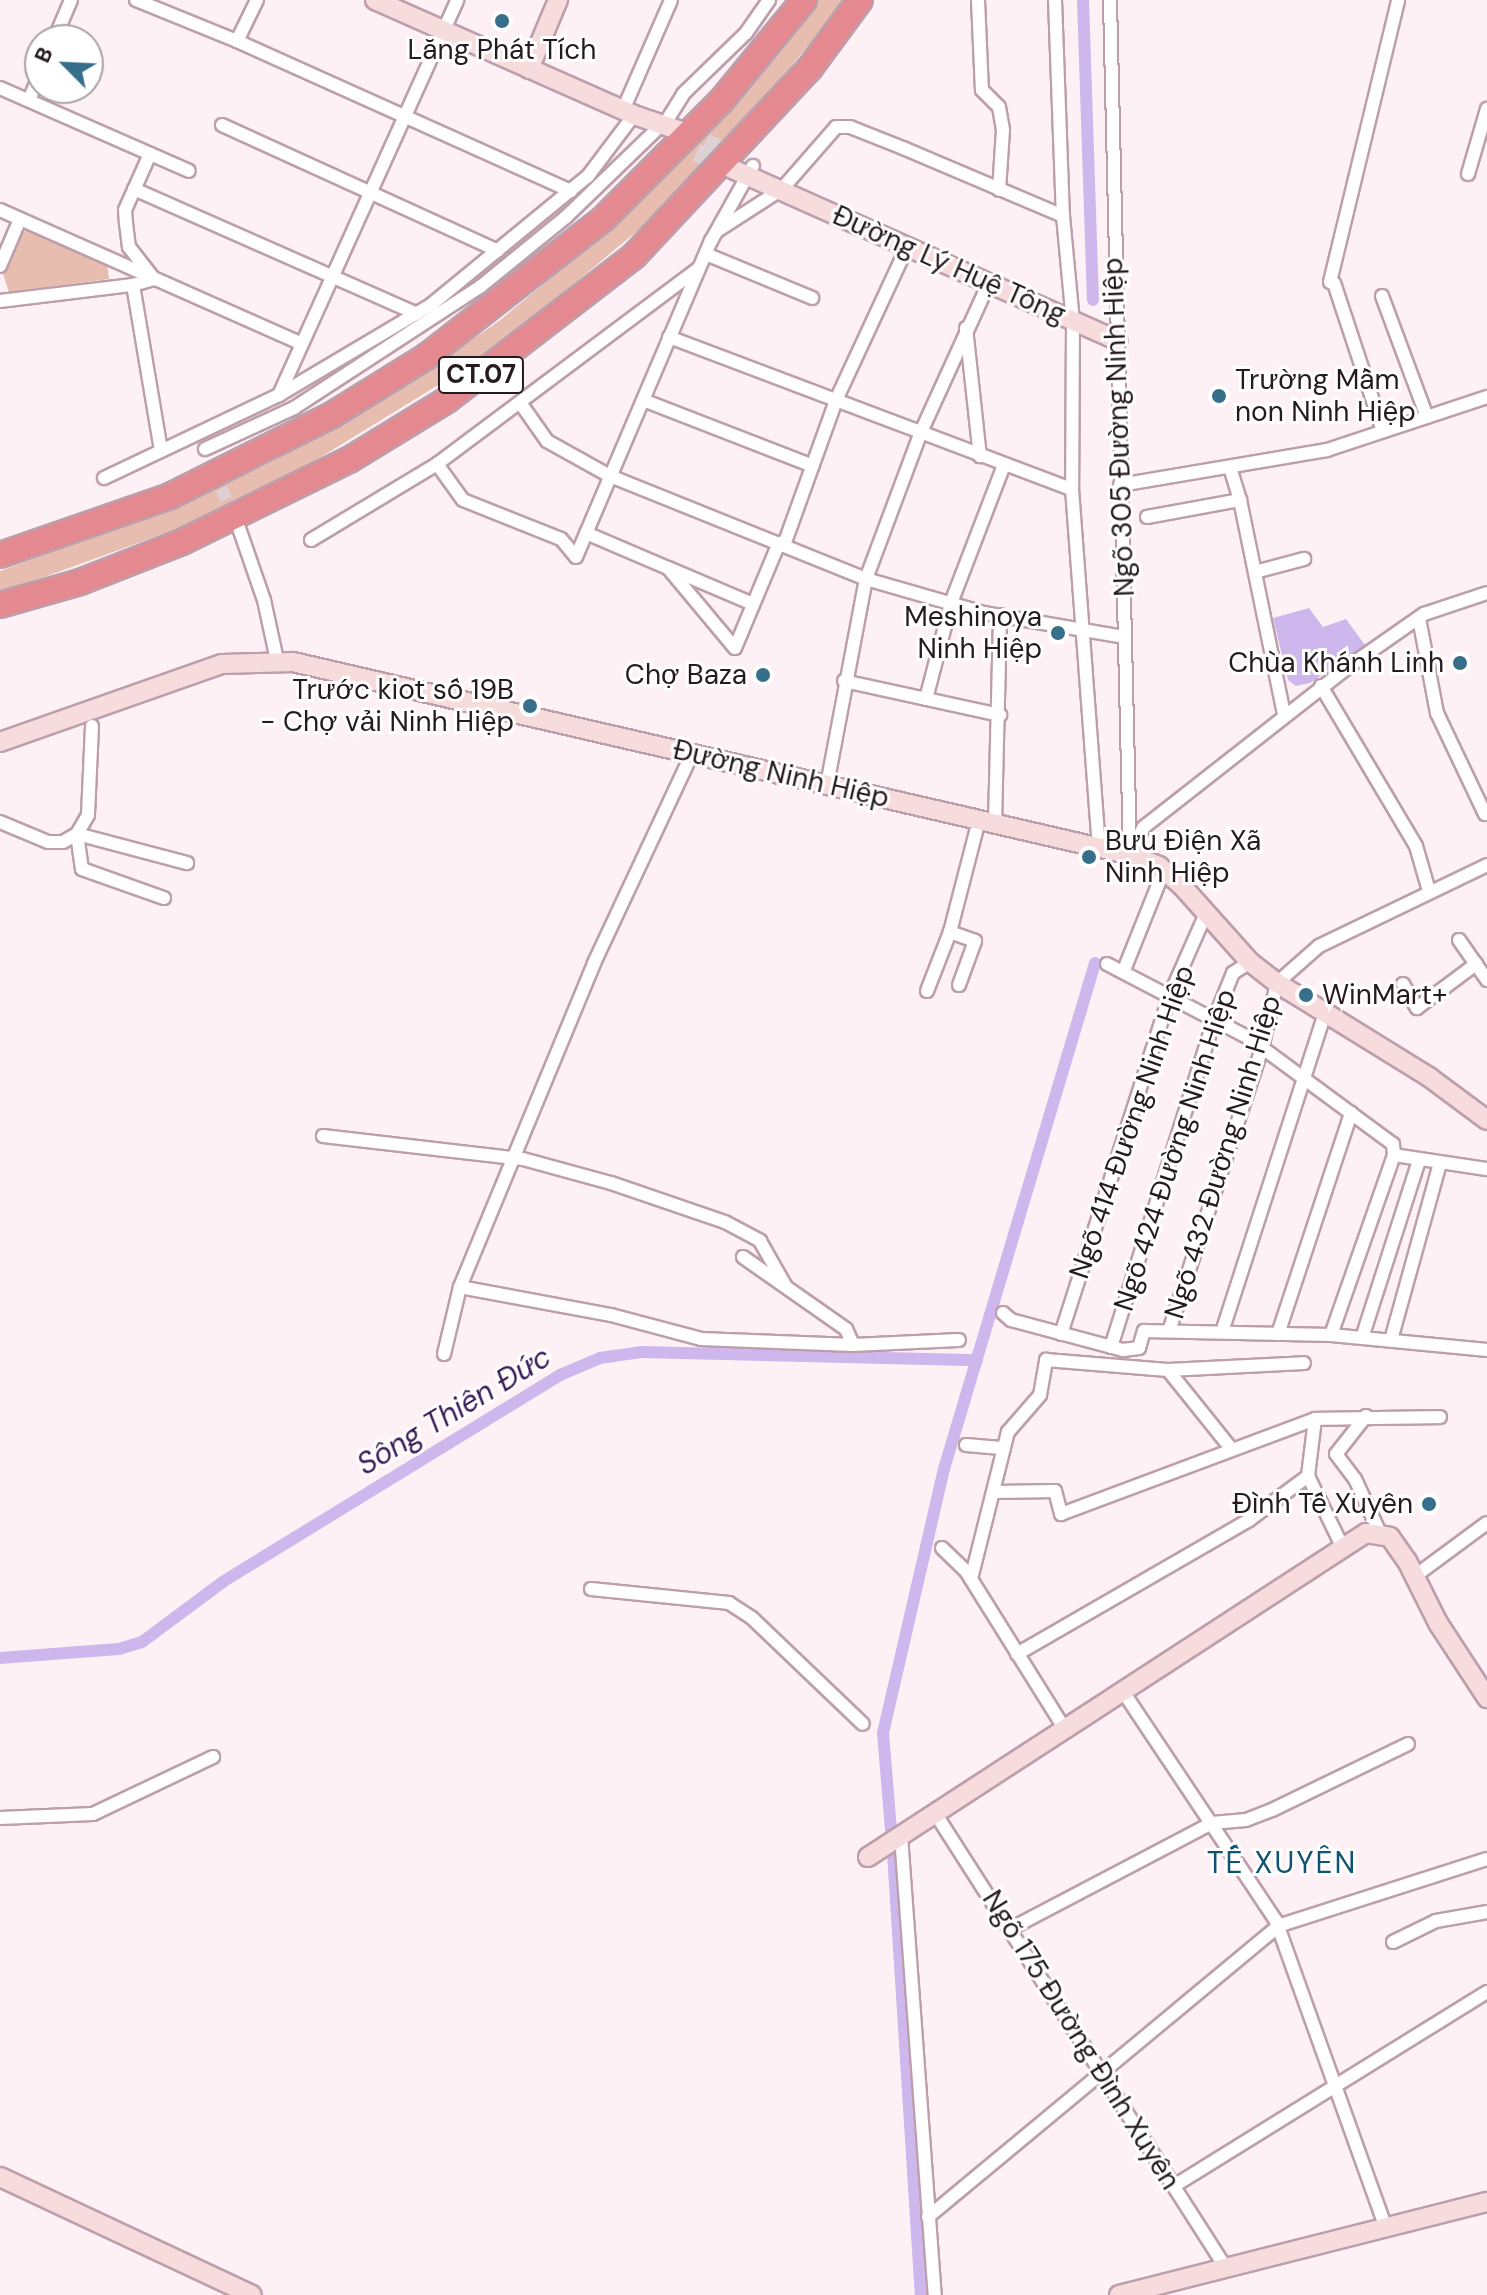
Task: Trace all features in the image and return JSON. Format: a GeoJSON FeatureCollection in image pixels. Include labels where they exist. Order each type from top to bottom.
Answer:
{"type":"FeatureCollection","features":[{"type":"Feature","properties":{"kind":"highway","name":"CT.07"},"geometry":{"type":"LineString","coordinates":[[0,555],[170,496],[332,415],[427,356],[604,218],[721,101],[804,0]]}},
{"type":"Feature","properties":{"kind":"highway","name":"CT.07"},"geometry":{"type":"LineString","coordinates":[[0,605],[80,582],[182,542],[349,460],[447,400],[634,256],[810,68],[860,0]]}},
{"type":"Feature","properties":{"kind":"main road"},"geometry":{"type":"LineString","coordinates":[[375,0],[668,132]]}},
{"type":"Feature","properties":{"kind":"main road"},"geometry":{"type":"LineString","coordinates":[[529,69],[558,0]]}},
{"type":"Feature","properties":{"kind":"main road","name":"Đường Lý Huệ Tông"},"geometry":{"type":"LineString","coordinates":[[742,167],[782,189],[1117,340]]}},
{"type":"Feature","properties":{"kind":"main road","name":"Đường Ninh Hiệp"},"geometry":{"type":"LineString","coordinates":[[0,742],[222,664],[277,660],[1130,854],[1164,870],[1207,911],[1250,962],[1277,983],[1487,1120]]}},
{"type":"Feature","properties":{"kind":"main road"},"geometry":{"type":"LineString","coordinates":[[868,1857],[1366,1533],[1390,1537],[1415,1576],[1442,1630],[1487,1698]]}},
{"type":"Feature","properties":{"kind":"main road"},"geometry":{"type":"LineString","coordinates":[[0,2177],[252,2295]]}},
{"type":"Feature","properties":{"kind":"main road"},"geometry":{"type":"LineString","coordinates":[[1119,2295],[1487,2202]]}},
{"type":"Feature","properties":{"kind":"street"},"geometry":{"type":"LineString","coordinates":[[61,24],[71,0]]}},
{"type":"Feature","properties":{"kind":"street"},"geometry":{"type":"LineString","coordinates":[[136,0],[407,114],[571,191]]}},
{"type":"Feature","properties":{"kind":"street"},"geometry":{"type":"LineString","coordinates":[[237,41],[257,0]]}},
{"type":"Feature","properties":{"kind":"street"},"geometry":{"type":"LineString","coordinates":[[279,395],[457,0]]}},
{"type":"Feature","properties":{"kind":"street"},"geometry":{"type":"LineString","coordinates":[[104,478],[279,395],[417,314],[571,191],[614,146],[671,0]]}},
{"type":"Feature","properties":{"kind":"street"},"geometry":{"type":"LineString","coordinates":[[205,449],[294,408],[481,286],[668,132],[683,94],[746,33],[769,0]]}},
{"type":"Feature","properties":{"kind":"street"},"geometry":{"type":"LineString","coordinates":[[978,0],[982,90],[999,107],[1003,130],[999,190]]}},
{"type":"Feature","properties":{"kind":"street"},"geometry":{"type":"LineString","coordinates":[[1055,0],[1063,216],[1073,321],[1072,489],[1087,630],[1099,847]]}},
{"type":"Feature","properties":{"kind":"street","name":"Ngõ 305 Đường Ninh Hiệp"},"geometry":{"type":"LineString","coordinates":[[1110,0],[1130,854]]}},
{"type":"Feature","properties":{"kind":"street"},"geometry":{"type":"LineString","coordinates":[[1383,431],[1332,282],[1398,0]]}},
{"type":"Feature","properties":{"kind":"street"},"geometry":{"type":"LineString","coordinates":[[0,88],[24,98]]}},
{"type":"Feature","properties":{"kind":"street"},"geometry":{"type":"LineString","coordinates":[[38,104],[189,171]]}},
{"type":"Feature","properties":{"kind":"street"},"geometry":{"type":"LineString","coordinates":[[1468,174],[1487,109]]}},
{"type":"Feature","properties":{"kind":"street"},"geometry":{"type":"LineString","coordinates":[[222,125],[498,251]]}},
{"type":"Feature","properties":{"kind":"street"},"geometry":{"type":"LineString","coordinates":[[717,231],[782,189],[836,127],[850,127],[1063,216]]}},
{"type":"Feature","properties":{"kind":"street"},"geometry":{"type":"LineString","coordinates":[[150,154],[125,210],[129,247],[154,279]]}},
{"type":"Feature","properties":{"kind":"street"},"geometry":{"type":"LineString","coordinates":[[437,464],[463,500],[561,539],[576,557],[742,167]]}},
{"type":"Feature","properties":{"kind":"street"},"geometry":{"type":"LineString","coordinates":[[134,189],[335,274],[417,314]]}},
{"type":"Feature","properties":{"kind":"street"},"geometry":{"type":"LineString","coordinates":[[0,210],[302,344]]}},
{"type":"Feature","properties":{"kind":"street"},"geometry":{"type":"LineString","coordinates":[[0,266],[20,219]]}},
{"type":"Feature","properties":{"kind":"street"},"geometry":{"type":"LineString","coordinates":[[668,568],[735,648],[782,544],[837,398],[908,245]]}},
{"type":"Feature","properties":{"kind":"street"},"geometry":{"type":"LineString","coordinates":[[706,254],[812,298]]}},
{"type":"Feature","properties":{"kind":"street"},"geometry":{"type":"LineString","coordinates":[[100,289],[114,277],[109,257]]}},
{"type":"Feature","properties":{"kind":"street"},"geometry":{"type":"LineString","coordinates":[[311,540],[437,464],[700,267]]}},
{"type":"Feature","properties":{"kind":"street"},"geometry":{"type":"LineString","coordinates":[[0,301],[133,285],[154,279]]}},
{"type":"Feature","properties":{"kind":"street"},"geometry":{"type":"LineString","coordinates":[[827,785],[844,681],[866,579],[921,432],[966,327],[989,283]]}},
{"type":"Feature","properties":{"kind":"street"},"geometry":{"type":"LineString","coordinates":[[133,285],[161,451]]}},
{"type":"Feature","properties":{"kind":"street"},"geometry":{"type":"LineString","coordinates":[[1382,296],[1427,417]]}},
{"type":"Feature","properties":{"kind":"street"},"geometry":{"type":"LineString","coordinates":[[966,327],[980,456]]}},
{"type":"Feature","properties":{"kind":"street"},"geometry":{"type":"LineString","coordinates":[[669,337],[1072,489]]}},
{"type":"Feature","properties":{"kind":"street"},"geometry":{"type":"LineString","coordinates":[[1120,485],[1327,450],[1487,397]]}},
{"type":"Feature","properties":{"kind":"street"},"geometry":{"type":"LineString","coordinates":[[643,400],[813,466]]}},
{"type":"Feature","properties":{"kind":"street"},"geometry":{"type":"LineString","coordinates":[[521,404],[547,441],[610,476],[866,579],[1000,615],[1125,637]]}},
{"type":"Feature","properties":{"kind":"street"},"geometry":{"type":"LineString","coordinates":[[198,433],[211,463]]}},
{"type":"Feature","properties":{"kind":"street"},"geometry":{"type":"LineString","coordinates":[[926,699],[951,603],[1004,465]]}},
{"type":"Feature","properties":{"kind":"street"},"geometry":{"type":"LineString","coordinates":[[1230,467],[1240,500],[1284,714]]}},
{"type":"Feature","properties":{"kind":"street"},"geometry":{"type":"LineString","coordinates":[[1147,517],[1240,500]]}},
{"type":"Feature","properties":{"kind":"street"},"geometry":{"type":"LineString","coordinates":[[239,528],[264,600],[277,660]]}},
{"type":"Feature","properties":{"kind":"street"},"geometry":{"type":"LineString","coordinates":[[586,533],[753,604]]}},
{"type":"Feature","properties":{"kind":"street"},"geometry":{"type":"LineString","coordinates":[[1255,572],[1304,559]]}},
{"type":"Feature","properties":{"kind":"street"},"geometry":{"type":"LineString","coordinates":[[1130,854],[1144,827],[1321,686],[1419,618],[1455,600],[1487,593]]}},
{"type":"Feature","properties":{"kind":"street"},"geometry":{"type":"LineString","coordinates":[[927,991],[987,822],[1000,715],[1000,615]]}},
{"type":"Feature","properties":{"kind":"street"},"geometry":{"type":"LineString","coordinates":[[1419,618],[1437,713],[1485,814]]}},
{"type":"Feature","properties":{"kind":"street"},"geometry":{"type":"LineString","coordinates":[[844,681],[1000,715]]}},
{"type":"Feature","properties":{"kind":"street"},"geometry":{"type":"LineString","coordinates":[[1321,686],[1416,846],[1429,891]]}},
{"type":"Feature","properties":{"kind":"street"},"geometry":{"type":"LineString","coordinates":[[0,822],[48,842],[63,842],[77,834],[88,815],[92,726]]}},
{"type":"Feature","properties":{"kind":"street"},"geometry":{"type":"LineString","coordinates":[[444,1354],[460,1287],[594,963],[692,754]]}},
{"type":"Feature","properties":{"kind":"street"},"geometry":{"type":"LineString","coordinates":[[77,834],[187,863]]}},
{"type":"Feature","properties":{"kind":"street"},"geometry":{"type":"LineString","coordinates":[[77,834],[82,869],[164,898]]}},
{"type":"Feature","properties":{"kind":"street"},"geometry":{"type":"LineString","coordinates":[[1277,983],[1319,946],[1487,865]]}},
{"type":"Feature","properties":{"kind":"street"},"geometry":{"type":"LineString","coordinates":[[1124,970],[1164,870]]}},
{"type":"Feature","properties":{"kind":"street","name":"Ngõ 414 Đường Ninh Hiệp"},"geometry":{"type":"LineString","coordinates":[[1061,1334],[1170,995],[1207,911]]}},
{"type":"Feature","properties":{"kind":"street"},"geometry":{"type":"LineString","coordinates":[[950,932],[975,941],[959,985]]}},
{"type":"Feature","properties":{"kind":"street"},"geometry":{"type":"LineString","coordinates":[[1459,940],[1487,980]]}},
{"type":"Feature","properties":{"kind":"street","name":"Ngõ 424 Đường Ninh Hiệp"},"geometry":{"type":"LineString","coordinates":[[1111,1347],[1214,1020],[1233,973],[1250,962]]}},
{"type":"Feature","properties":{"kind":"street"},"geometry":{"type":"LineString","coordinates":[[1107,964],[1124,970],[1262,1048],[1393,1144],[1394,1155],[1331,1335]]}},
{"type":"Feature","properties":{"kind":"street"},"geometry":{"type":"LineString","coordinates":[[1403,984],[1417,1008],[1476,964]]}},
{"type":"Feature","properties":{"kind":"street","name":"Ngõ 432 Đường Ninh Hiệp"},"geometry":{"type":"LineString","coordinates":[[1169,1331],[1262,1048],[1277,983]]}},
{"type":"Feature","properties":{"kind":"street"},"geometry":{"type":"LineString","coordinates":[[1222,1332],[1317,1045],[1314,1038],[1325,1014]]}},
{"type":"Feature","properties":{"kind":"street"},"geometry":{"type":"LineString","coordinates":[[1278,1334],[1351,1113]]}},
{"type":"Feature","properties":{"kind":"street"},"geometry":{"type":"LineString","coordinates":[[323,1136],[514,1158],[611,1183],[725,1222],[760,1241],[785,1285]]}},
{"type":"Feature","properties":{"kind":"street"},"geometry":{"type":"LineString","coordinates":[[1394,1155],[1487,1169]]}},
{"type":"Feature","properties":{"kind":"street"},"geometry":{"type":"LineString","coordinates":[[1362,1338],[1419,1160]]}},
{"type":"Feature","properties":{"kind":"street"},"geometry":{"type":"LineString","coordinates":[[1391,1340],[1440,1163]]}},
{"type":"Feature","properties":{"kind":"street"},"geometry":{"type":"LineString","coordinates":[[743,1257],[846,1329],[853,1345]]}},
{"type":"Feature","properties":{"kind":"street"},"geometry":{"type":"LineString","coordinates":[[460,1287],[611,1315],[701,1339],[853,1345],[959,1340]]}},
{"type":"Feature","properties":{"kind":"street"},"geometry":{"type":"LineString","coordinates":[[1003,1313],[1011,1320],[1111,1347],[1139,1348],[1144,1331],[1169,1331],[1331,1335],[1487,1350]]}},
{"type":"Feature","properties":{"kind":"street"},"geometry":{"type":"LineString","coordinates":[[971,1579],[1008,1432],[1040,1395],[1046,1360],[1168,1370],[1304,1363]]}},
{"type":"Feature","properties":{"kind":"street"},"geometry":{"type":"LineString","coordinates":[[1168,1370],[1230,1447]]}},
{"type":"Feature","properties":{"kind":"street"},"geometry":{"type":"LineString","coordinates":[[1366,1416],[1336,1454],[1355,1479],[1380,1533]]}},
{"type":"Feature","properties":{"kind":"street"},"geometry":{"type":"LineString","coordinates":[[995,1492],[1055,1491],[1061,1514],[1230,1447],[1315,1419],[1440,1417]]}},
{"type":"Feature","properties":{"kind":"street"},"geometry":{"type":"LineString","coordinates":[[1315,1419],[1308,1476],[1343,1548]]}},
{"type":"Feature","properties":{"kind":"street"},"geometry":{"type":"LineString","coordinates":[[966,1445],[1004,1448]]}},
{"type":"Feature","properties":{"kind":"street"},"geometry":{"type":"LineString","coordinates":[[1017,1654],[1171,1568],[1308,1476]]}},
{"type":"Feature","properties":{"kind":"street"},"geometry":{"type":"LineString","coordinates":[[1415,1576],[1487,1523]]}},
{"type":"Feature","properties":{"kind":"street"},"geometry":{"type":"LineString","coordinates":[[942,1548],[971,1579],[1064,1728]]}},
{"type":"Feature","properties":{"kind":"street"},"geometry":{"type":"LineString","coordinates":[[591,1589],[729,1603],[752,1618],[863,1724]]}},
{"type":"Feature","properties":{"kind":"street"},"geometry":{"type":"LineString","coordinates":[[1122,1690],[1278,1926],[1386,2229]]}},
{"type":"Feature","properties":{"kind":"street"},"geometry":{"type":"LineString","coordinates":[[1012,1928],[1212,1823],[1246,1820],[1272,1810],[1408,1744]]}},
{"type":"Feature","properties":{"kind":"street"},"geometry":{"type":"LineString","coordinates":[[0,1818],[93,1814],[213,1757]]}},
{"type":"Feature","properties":{"kind":"street","name":"Ngõ 175 Đường Đình Xuyên"},"geometry":{"type":"LineString","coordinates":[[935,1813],[1012,1928],[1226,2268]]}},
{"type":"Feature","properties":{"kind":"street"},"geometry":{"type":"LineString","coordinates":[[901,1836],[935,2295]]}},
{"type":"Feature","properties":{"kind":"street"},"geometry":{"type":"LineString","coordinates":[[928,2217],[1278,1926],[1487,1859]]}},
{"type":"Feature","properties":{"kind":"street"},"geometry":{"type":"LineString","coordinates":[[1393,1942],[1436,1921],[1487,1912]]}},
{"type":"Feature","properties":{"kind":"street"},"geometry":{"type":"LineString","coordinates":[[1174,2186],[1487,1992]]}},
{"type":"Feature","properties":{"kind":"shaded area"},"geometry":{"type":"Polygon","coordinates":[[[818,0],[846,0],[747,120],[654,217],[492,352],[277,484],[185,526],[0,593],[0,571],[189,502],[273,461],[416,378],[499,321],[609,230],[687,154],[818,0]]]}},
{"type":"Feature","properties":{"kind":"shaded area"},"geometry":{"type":"Polygon","coordinates":[[[29,229],[107,264],[109,279],[9,292],[3,274],[20,234],[29,229]]]}},
{"type":"Feature","properties":{"kind":"shaded area"},"geometry":{"type":"Polygon","coordinates":[[[1309,608],[1323,627],[1346,619],[1365,645],[1310,683],[1296,686],[1288,680],[1273,618],[1309,608]]]}},
{"type":"Feature","properties":{"kind":"waterway"},"geometry":{"type":"LineString","coordinates":[[1083,0],[1093,300]]}},
{"type":"Feature","properties":{"kind":"waterway"},"geometry":{"type":"LineString","coordinates":[[891,1830],[883,1733],[944,1469],[1095,963]]}},
{"type":"Feature","properties":{"kind":"waterway","name":"Sông Thiên Đức"},"geometry":{"type":"LineString","coordinates":[[0,1658],[119,1649],[142,1642],[224,1581],[560,1375],[600,1358],[641,1352],[977,1360]]}},
{"type":"Feature","properties":{"kind":"waterway"},"geometry":{"type":"LineString","coordinates":[[893,1853],[921,2295]]}},
{"type":"Feature","properties":{"kind":"tunnel"},"geometry":{"type":"LineString","coordinates":[[681,131],[739,158]]}},
{"type":"Feature","properties":{"kind":"tunnel"},"geometry":{"type":"LineString","coordinates":[[672,141],[730,168]]}},
{"type":"Feature","properties":{"kind":"tunnel"},"geometry":{"type":"LineString","coordinates":[[214,472],[234,517]]}},
{"type":"Feature","properties":{"kind":"place","name":"Lăng Phát Tích"},"geometry":{"type":"Point","coordinates":[502,21]}},
{"type":"Feature","properties":{"kind":"place","name":"Trường Mầm non Ninh Hiệp"},"geometry":{"type":"Point","coordinates":[1219,396]}},
{"type":"Feature","properties":{"kind":"place","name":"Meshinoya Ninh Hiệp"},"geometry":{"type":"Point","coordinates":[1058,633]}},
{"type":"Feature","properties":{"kind":"place","name":"Chùa Khánh Linh"},"geometry":{"type":"Point","coordinates":[1460,663]}},
{"type":"Feature","properties":{"kind":"place","name":"Chợ Baza"},"geometry":{"type":"Point","coordinates":[763,675]}},
{"type":"Feature","properties":{"kind":"place","name":"Trước kiot số 19B - Chợ vải Ninh Hiệp"},"geometry":{"type":"Point","coordinates":[530,706]}},
{"type":"Feature","properties":{"kind":"place","name":"Bưu Điện Xã Ninh Hiệp"},"geometry":{"type":"Point","coordinates":[1089,857]}},
{"type":"Feature","properties":{"kind":"place","name":"WinMart+"},"geometry":{"type":"Point","coordinates":[1306,995]}},
{"type":"Feature","properties":{"kind":"place","name":"Đình Tế Xuyên"},"geometry":{"type":"Point","coordinates":[1429,1504]}},
{"type":"Feature","properties":{"kind":"district","name":"TẾ XUYÊN"},"geometry":{"type":"Point","coordinates":[1282,1863]}}]}
